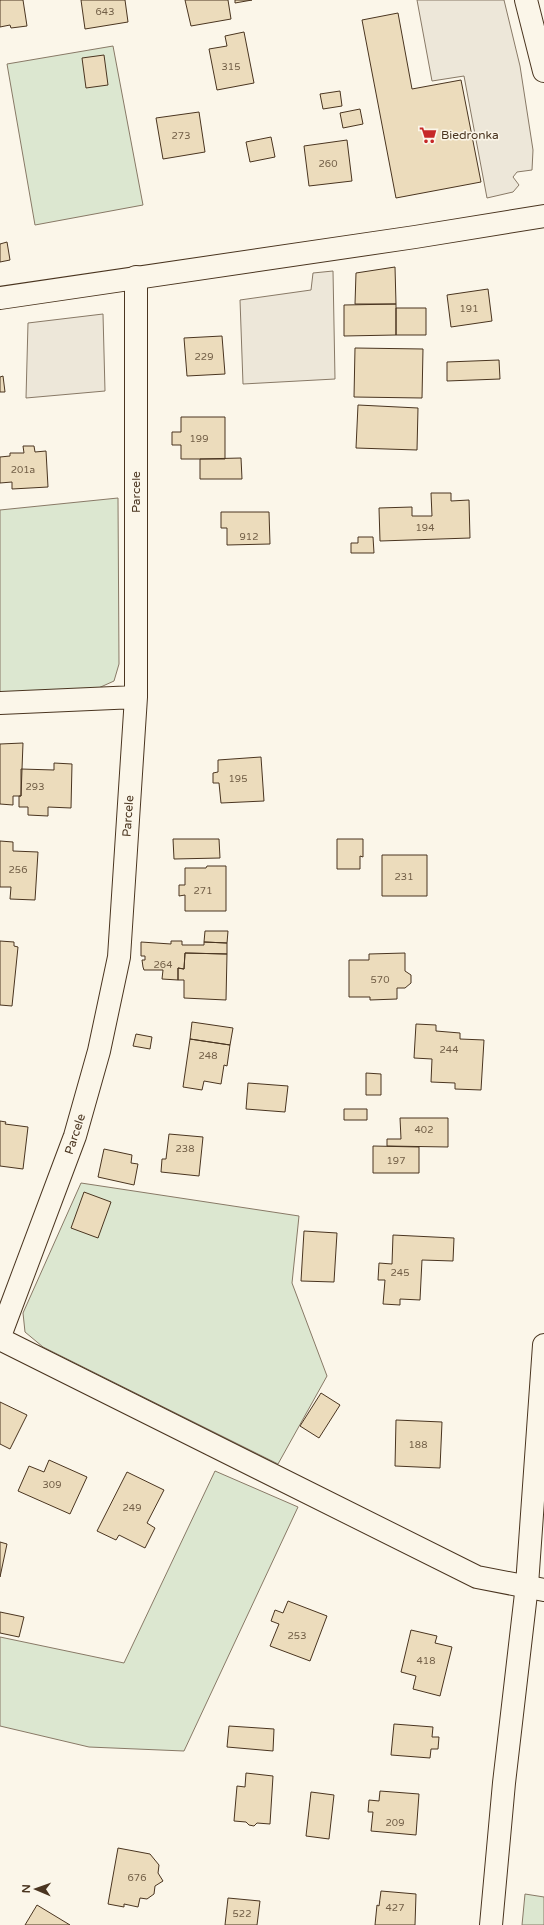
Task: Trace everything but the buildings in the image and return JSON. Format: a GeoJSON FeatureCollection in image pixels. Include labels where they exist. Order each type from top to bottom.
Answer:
{"type":"FeatureCollection","features":[{"type":"Feature","properties":{"kind":"street"},"geometry":{"type":"LineString","coordinates":[[526,0],[544,71]]}},
{"type":"Feature","properties":{"kind":"street"},"geometry":{"type":"LineString","coordinates":[[0,298],[415,237],[544,216]]}},
{"type":"Feature","properties":{"kind":"street","name":"Parcele"},"geometry":{"type":"LineString","coordinates":[[0,1337],[75,1136],[102,1037],[119,957],[136,697],[136,277]]}},
{"type":"Feature","properties":{"kind":"street"},"geometry":{"type":"LineString","coordinates":[[0,703],[136,697]]}},
{"type":"Feature","properties":{"kind":"street"},"geometry":{"type":"LineString","coordinates":[[0,1337],[477,1577],[535,1588]]}},
{"type":"Feature","properties":{"kind":"street"},"geometry":{"type":"LineString","coordinates":[[492,1925],[504,1783],[535,1588],[544,1345]]}},
{"type":"Feature","properties":{"kind":"green space"},"geometry":{"type":"Polygon","coordinates":[[[113,46],[143,205],[35,225],[7,64],[113,46]]]}},
{"type":"Feature","properties":{"kind":"green space"},"geometry":{"type":"Polygon","coordinates":[[[118,498],[119,664],[114,681],[94,690],[0,695],[0,510],[118,498]]]}},
{"type":"Feature","properties":{"kind":"green space"},"geometry":{"type":"Polygon","coordinates":[[[81,1183],[299,1216],[292,1283],[327,1376],[278,1464],[43,1347],[25,1332],[23,1313],[81,1183]]]}},
{"type":"Feature","properties":{"kind":"green space"},"geometry":{"type":"Polygon","coordinates":[[[215,1471],[298,1507],[184,1751],[89,1747],[0,1726],[0,1637],[124,1663],[215,1471]]]}},
{"type":"Feature","properties":{"kind":"green space"},"geometry":{"type":"Polygon","coordinates":[[[525,1894],[544,1897],[544,1925],[522,1925],[525,1894]]]}},
{"type":"Feature","properties":{"kind":"shaded area"},"geometry":{"type":"Polygon","coordinates":[[[417,0],[504,0],[520,66],[533,150],[532,170],[517,172],[513,177],[519,185],[513,192],[487,198],[464,76],[432,81],[417,0]]]}},
{"type":"Feature","properties":{"kind":"shaded area"},"geometry":{"type":"Polygon","coordinates":[[[333,271],[335,379],[243,384],[240,300],[311,290],[313,273],[333,271]]]}},
{"type":"Feature","properties":{"kind":"shaded area"},"geometry":{"type":"Polygon","coordinates":[[[103,314],[105,391],[26,398],[28,323],[103,314]]]}},
{"type":"Feature","properties":{"kind":"place","name":"Biedronka"},"geometry":{"type":"Point","coordinates":[428,135]}}]}
